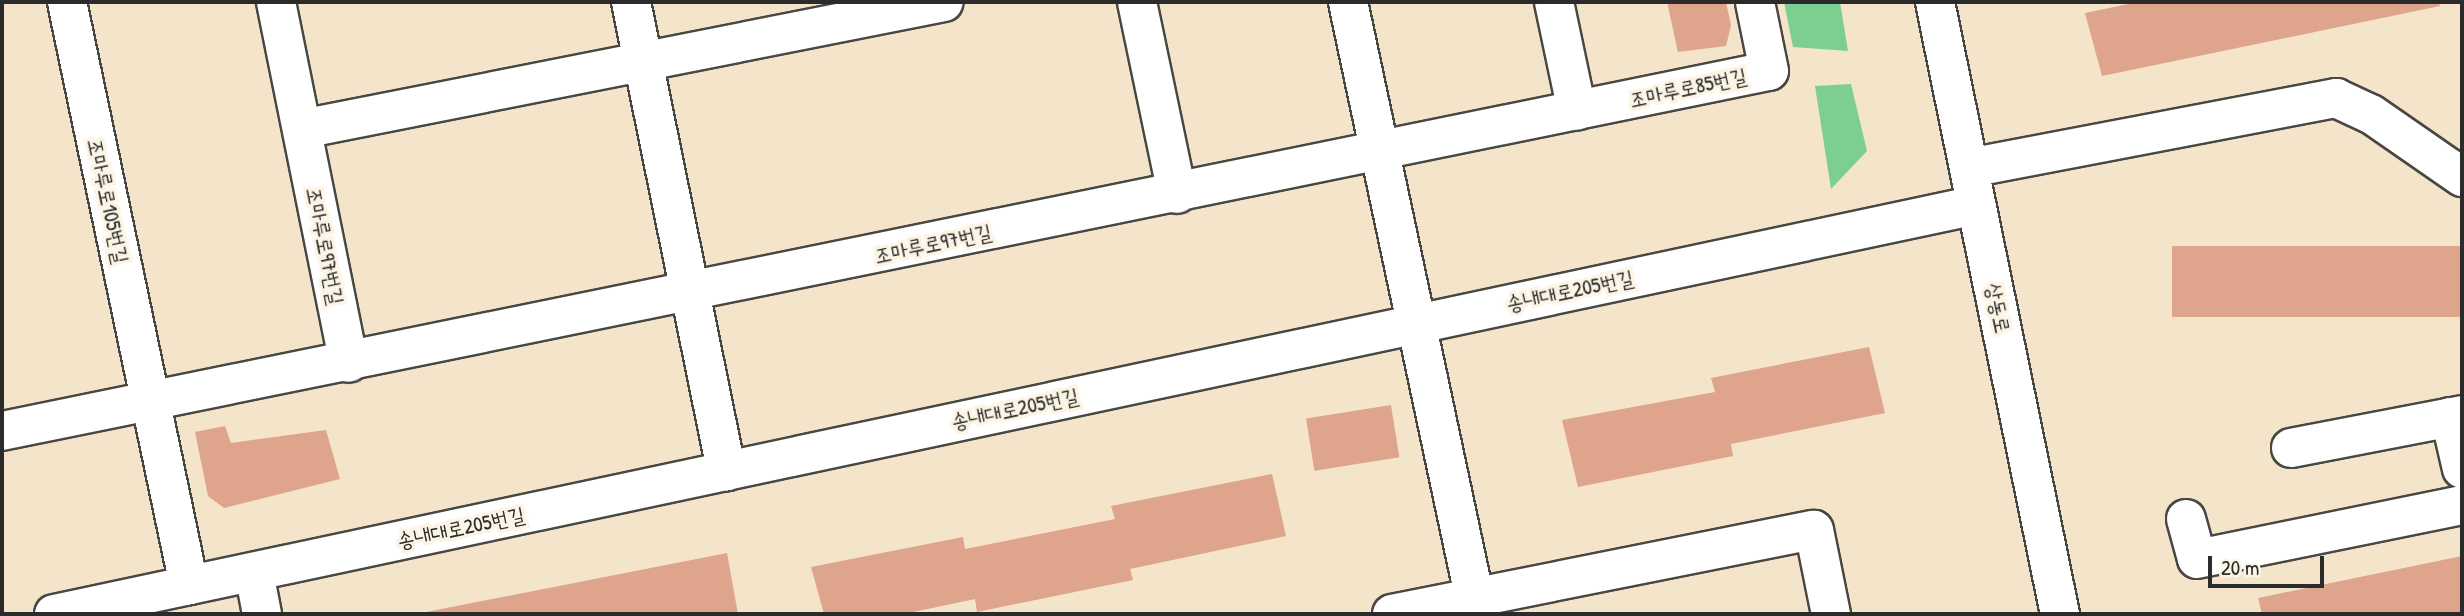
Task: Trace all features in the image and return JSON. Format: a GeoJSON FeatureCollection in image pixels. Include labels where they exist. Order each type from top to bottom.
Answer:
{"type":"FeatureCollection","features":[{"type":"Feature","properties":{"kind":"street","name":"조마루로105번길"},"geometry":{"type":"LineString","coordinates":[[67,2],[190,585]]}},
{"type":"Feature","properties":{"kind":"street","name":"조마루로97번길"},"geometry":{"type":"LineString","coordinates":[[276,2],[349,363]]}},
{"type":"Feature","properties":{"kind":"street"},"geometry":{"type":"LineString","coordinates":[[631,2],[726,471]]}},
{"type":"Feature","properties":{"kind":"street"},"geometry":{"type":"LineString","coordinates":[[302,129],[944,2]]}},
{"type":"Feature","properties":{"kind":"street"},"geometry":{"type":"LineString","coordinates":[[1137,2],[1177,194]]}},
{"type":"Feature","properties":{"kind":"street"},"geometry":{"type":"LineString","coordinates":[[1348,2],[1476,606]]}},
{"type":"Feature","properties":{"kind":"street"},"geometry":{"type":"LineString","coordinates":[[1554,2],[1577,111]]}},
{"type":"Feature","properties":{"kind":"street","name":"조마루로85번길"},"geometry":{"type":"LineString","coordinates":[[1380,153],[1769,71],[1755,2]]}},
{"type":"Feature","properties":{"kind":"street","name":"상동로"},"geometry":{"type":"LineString","coordinates":[[1935,2],[2060,614]]}},
{"type":"Feature","properties":{"kind":"street"},"geometry":{"type":"LineString","coordinates":[[1969,168],[2336,98],[2371,114],[2462,177]]}},
{"type":"Feature","properties":{"kind":"street","name":"조마루로97번길"},"geometry":{"type":"LineString","coordinates":[[149,399],[349,363],[1380,153]]}},
{"type":"Feature","properties":{"kind":"street","name":"송내대로205번길"},"geometry":{"type":"LineString","coordinates":[[54,614],[1976,205]]}},
{"type":"Feature","properties":{"kind":"street"},"geometry":{"type":"LineString","coordinates":[[2,431],[149,399]]}},
{"type":"Feature","properties":{"kind":"street"},"geometry":{"type":"LineString","coordinates":[[2291,448],[2456,416],[2462,469]]}},
{"type":"Feature","properties":{"kind":"street"},"geometry":{"type":"LineString","coordinates":[[2186,519],[2197,559],[2462,505]]}},
{"type":"Feature","properties":{"kind":"street"},"geometry":{"type":"LineString","coordinates":[[1392,614],[1476,606],[1814,530],[1831,614]]}},
{"type":"Feature","properties":{"kind":"street"},"geometry":{"type":"LineString","coordinates":[[254,572],[262,614]]}},
{"type":"Feature","properties":{"kind":"green space"},"geometry":{"type":"Polygon","coordinates":[[[1784,2],[1840,2],[1848,51],[1793,47],[1784,2]]]}},
{"type":"Feature","properties":{"kind":"green space"},"geometry":{"type":"Polygon","coordinates":[[[1851,84],[1867,151],[1831,189],[1815,86],[1851,84]]]}},
{"type":"Feature","properties":{"kind":"building"},"geometry":{"type":"Polygon","coordinates":[[[1667,2],[1726,2],[1731,25],[1726,46],[1678,52],[1667,2]]]}},
{"type":"Feature","properties":{"kind":"building"},"geometry":{"type":"Polygon","coordinates":[[[2138,2],[2439,2],[2440,6],[2102,76],[2085,13],[2138,2]]]}},
{"type":"Feature","properties":{"kind":"building"},"geometry":{"type":"Polygon","coordinates":[[[2172,246],[2462,246],[2462,317],[2172,317],[2172,246]]]}},
{"type":"Feature","properties":{"kind":"building"},"geometry":{"type":"Polygon","coordinates":[[[1869,347],[1885,413],[1731,444],[1733,456],[1578,487],[1562,420],[1715,392],[1711,378],[1869,347]]]}},
{"type":"Feature","properties":{"kind":"building"},"geometry":{"type":"Polygon","coordinates":[[[1391,405],[1399,457],[1314,471],[1306,418],[1391,405]]]}},
{"type":"Feature","properties":{"kind":"building"},"geometry":{"type":"Polygon","coordinates":[[[225,426],[231,443],[326,430],[340,479],[224,508],[208,496],[195,432],[225,426]]]}},
{"type":"Feature","properties":{"kind":"building"},"geometry":{"type":"Polygon","coordinates":[[[1272,474],[1286,536],[1130,569],[1133,580],[977,612],[975,599],[904,614],[824,614],[811,567],[963,537],[965,549],[1115,519],[1111,506],[1272,474]]]}},
{"type":"Feature","properties":{"kind":"building"},"geometry":{"type":"Polygon","coordinates":[[[727,553],[738,614],[421,614],[421,613],[727,553]]]}},
{"type":"Feature","properties":{"kind":"building"},"geometry":{"type":"Polygon","coordinates":[[[2462,556],[2462,614],[2262,614],[2258,598],[2462,556]]]}}]}
